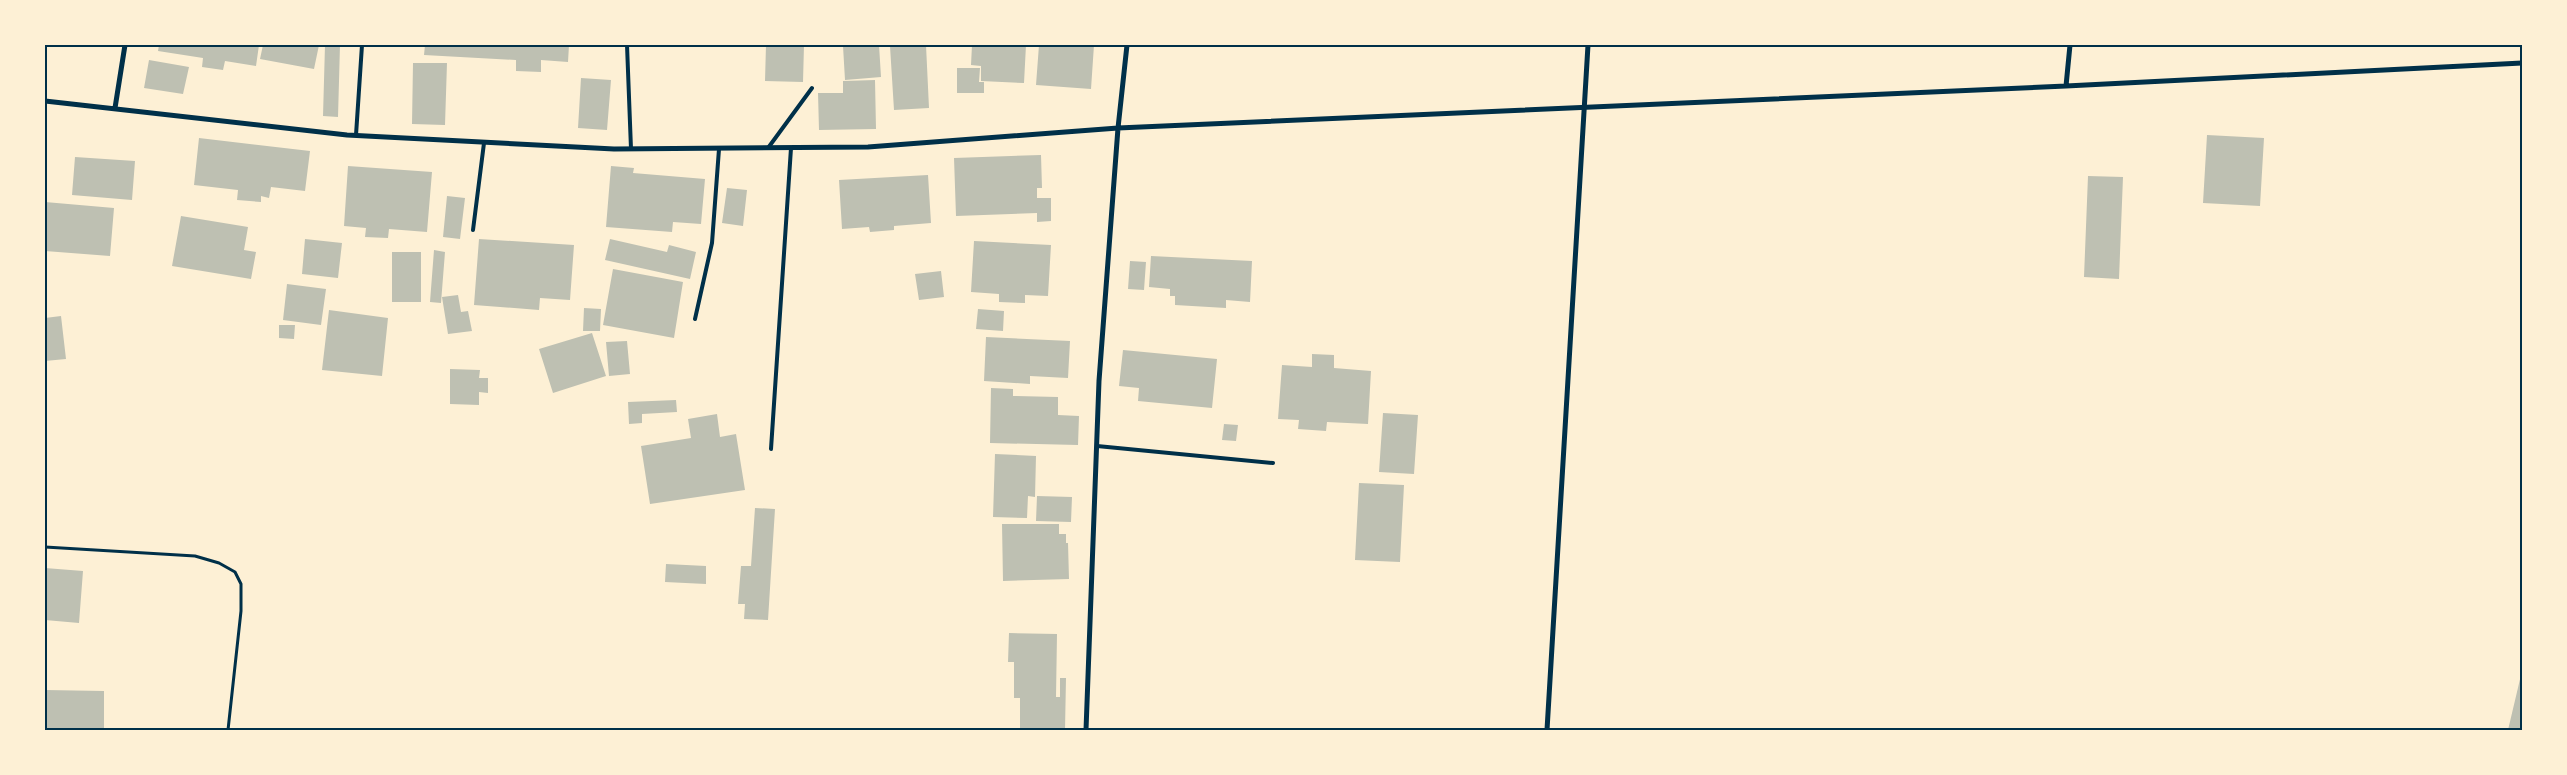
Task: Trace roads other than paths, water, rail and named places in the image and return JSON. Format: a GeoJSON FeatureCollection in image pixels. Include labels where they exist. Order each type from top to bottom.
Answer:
{"type":"FeatureCollection","features":[{"type":"Feature","properties":{"kind":"street"},"geometry":{"type":"LineString","coordinates":[[115,108],[125,45]]}},
{"type":"Feature","properties":{"kind":"street"},"geometry":{"type":"LineString","coordinates":[[1086,730],[1099,382],[1118,128],[1127,45]]}},
{"type":"Feature","properties":{"kind":"street"},"geometry":{"type":"LineString","coordinates":[[1547,730],[1588,45]]}},
{"type":"Feature","properties":{"kind":"street"},"geometry":{"type":"LineString","coordinates":[[2066,86],[2070,45]]}},
{"type":"Feature","properties":{"kind":"street"},"geometry":{"type":"LineString","coordinates":[[45,101],[356,135],[484,143],[631,149],[868,147],[1118,128],[2066,86],[2522,63]]}},
{"type":"Feature","properties":{"kind":"lane"},"geometry":{"type":"LineString","coordinates":[[356,135],[362,45]]}},
{"type":"Feature","properties":{"kind":"lane"},"geometry":{"type":"LineString","coordinates":[[627,45],[631,149]]}},
{"type":"Feature","properties":{"kind":"lane"},"geometry":{"type":"LineString","coordinates":[[768,148],[812,88]]}},
{"type":"Feature","properties":{"kind":"lane"},"geometry":{"type":"LineString","coordinates":[[473,230],[484,143]]}},
{"type":"Feature","properties":{"kind":"lane"},"geometry":{"type":"LineString","coordinates":[[771,450],[791,148]]}},
{"type":"Feature","properties":{"kind":"lane"},"geometry":{"type":"LineString","coordinates":[[695,319],[712,244],[719,149]]}},
{"type":"Feature","properties":{"kind":"lane"},"geometry":{"type":"LineString","coordinates":[[1097,446],[1273,463]]}}]}
